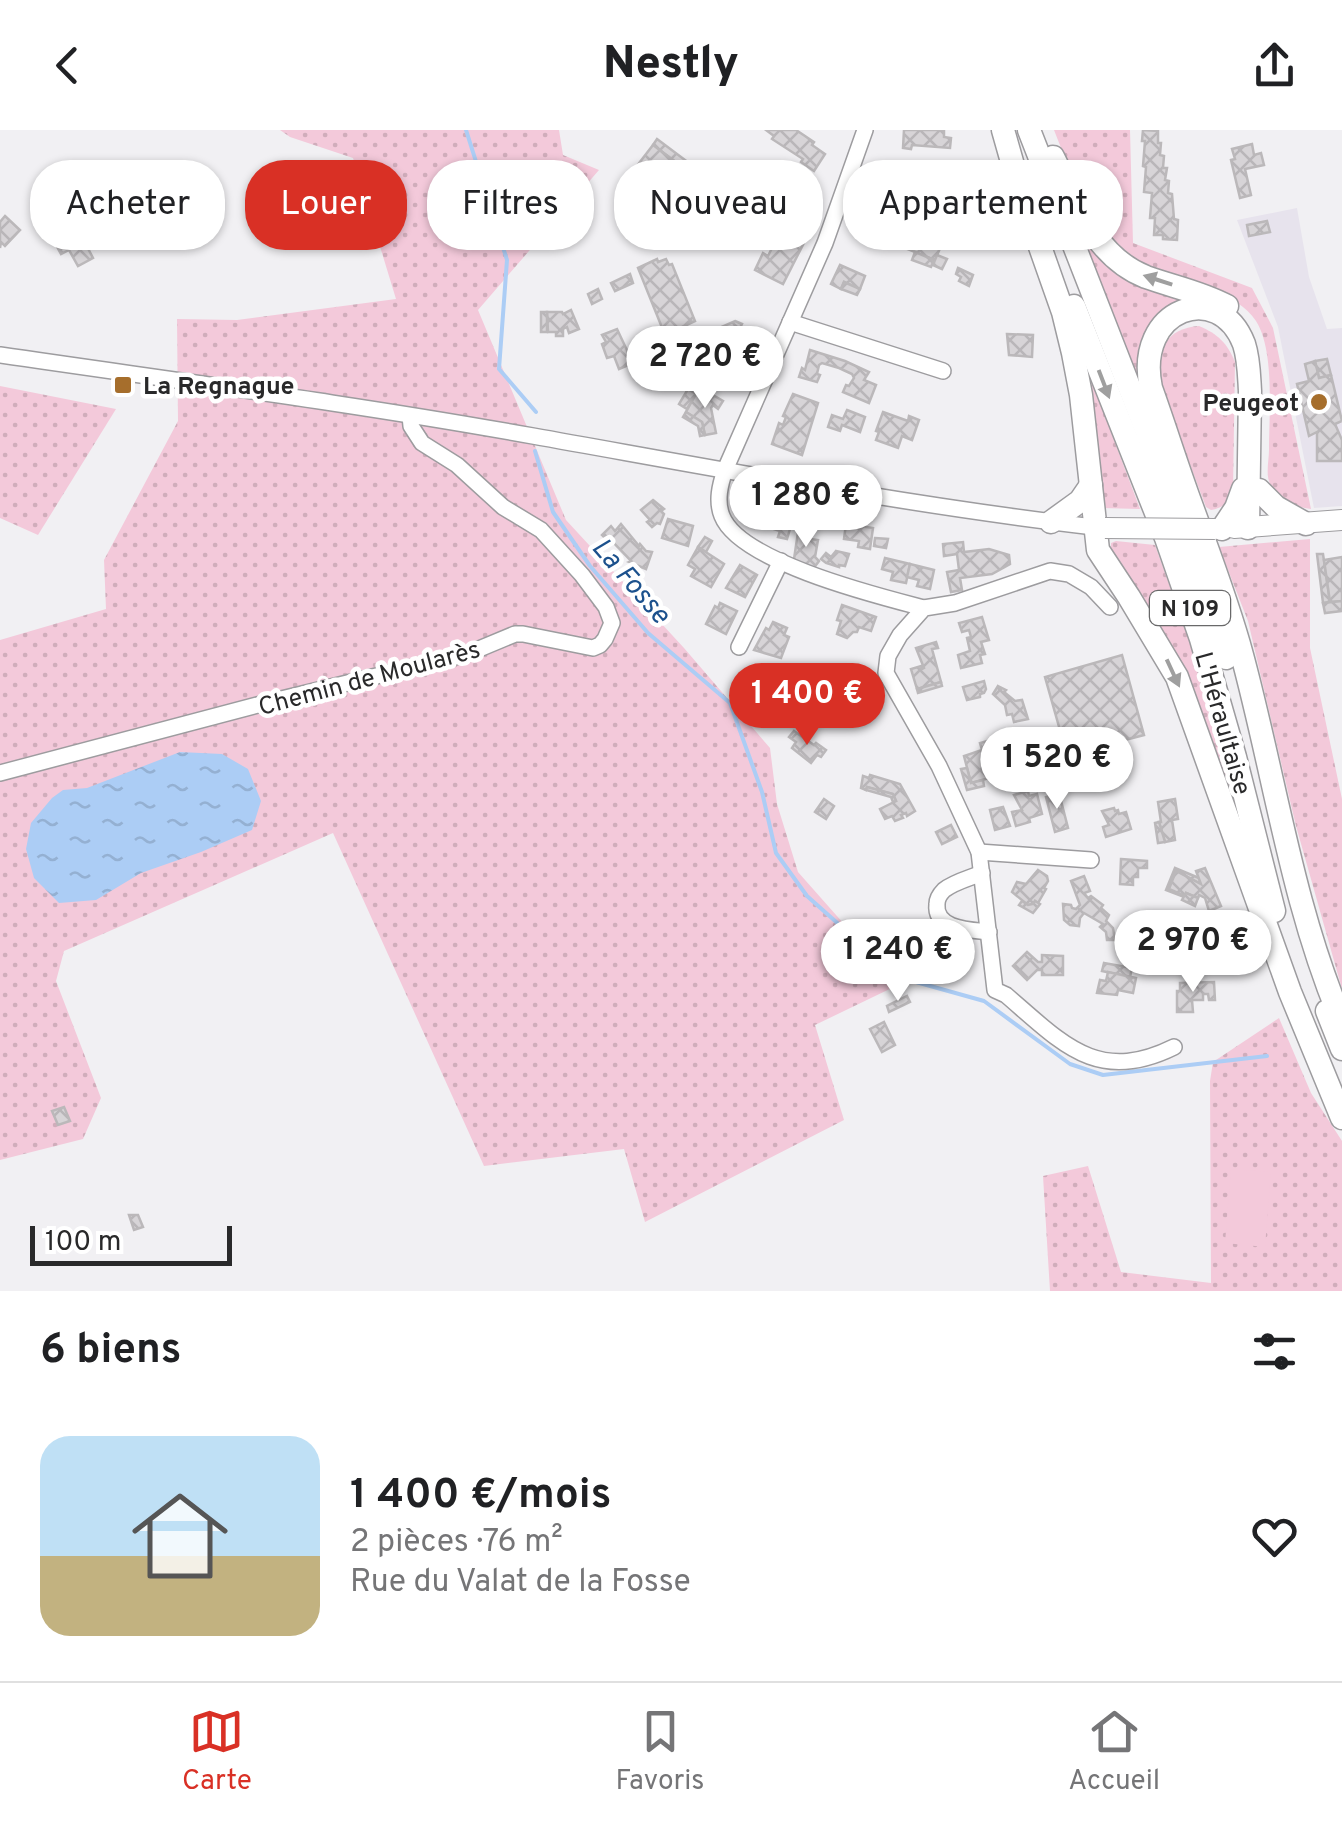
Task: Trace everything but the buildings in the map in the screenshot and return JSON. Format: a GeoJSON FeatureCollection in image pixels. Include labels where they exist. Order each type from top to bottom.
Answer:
{"type":"FeatureCollection","features":[{"type":"Feature","properties":{"kind":"highway"},"geometry":{"type":"LineString","coordinates":[[1004,130],[1073,354],[1100,528],[1098,550],[1177,677],[1290,992],[1342,1118]]}},
{"type":"Feature","properties":{"kind":"highway","name":"L'Héraultaise"},"geometry":{"type":"LineString","coordinates":[[1004,130],[1184,588],[1236,756],[1278,928],[1342,1096]]}},
{"type":"Feature","properties":{"kind":"highway","name":"L'Héraultaise"},"geometry":{"type":"LineString","coordinates":[[1029,130],[1190,545],[1248,733],[1297,920],[1342,1049]]}},
{"type":"Feature","properties":{"kind":"highway"},"geometry":{"type":"LineString","coordinates":[[1042,130],[1085,220],[1114,258],[1145,276],[1225,305],[1237,313],[1253,334],[1262,372],[1253,483],[1218,529]]}},
{"type":"Feature","properties":{"kind":"highway"},"geometry":{"type":"LineString","coordinates":[[1253,528],[1249,370],[1244,344],[1232,324],[1221,316],[1199,309],[1178,312],[1160,328],[1151,344],[1148,369],[1152,388],[1220,580],[1242,656],[1288,854],[1342,1022]]}},
{"type":"Feature","properties":{"kind":"highway"},"geometry":{"type":"LineString","coordinates":[[1253,483],[1276,508],[1306,524]]}},
{"type":"Feature","properties":{"kind":"highway"},"geometry":{"type":"LineString","coordinates":[[1051,522],[1080,501],[1091,485]]}},
{"type":"Feature","properties":{"kind":"main road"},"geometry":{"type":"LineString","coordinates":[[1100,528],[1253,528],[1342,520]]}},
{"type":"Feature","properties":{"kind":"street"},"geometry":{"type":"LineString","coordinates":[[865,130],[838,210],[725,470],[718,499],[722,518],[735,534],[795,569],[924,608],[955,603],[1050,571],[1070,574],[1091,587],[1110,607]]}},
{"type":"Feature","properties":{"kind":"street"},"geometry":{"type":"LineString","coordinates":[[790,322],[943,371]]}},
{"type":"Feature","properties":{"kind":"street"},"geometry":{"type":"LineString","coordinates":[[0,355],[410,416],[1100,528]]}},
{"type":"Feature","properties":{"kind":"street","name":"Chemin de Moularès"},"geometry":{"type":"LineString","coordinates":[[0,773],[467,654],[515,634],[593,648],[600,645],[612,623],[606,607],[582,576],[534,525],[503,507],[457,465],[422,443],[411,426],[410,416]]}},
{"type":"Feature","properties":{"kind":"street"},"geometry":{"type":"LineString","coordinates":[[740,647],[781,562]]}},
{"type":"Feature","properties":{"kind":"street"},"geometry":{"type":"LineString","coordinates":[[924,608],[888,656],[886,673],[939,766],[980,852],[995,990],[1075,1052],[1110,1063],[1131,1062],[1174,1047]]}},
{"type":"Feature","properties":{"kind":"street"},"geometry":{"type":"LineString","coordinates":[[980,852],[1091,860]]}},
{"type":"Feature","properties":{"kind":"street"},"geometry":{"type":"LineString","coordinates":[[982,873],[942,892],[936,910],[948,924],[989,932]]}},
{"type":"Feature","properties":{"kind":"shaded area"},"geometry":{"type":"Polygon","coordinates":[[[280,130],[559,130],[563,155],[575,160],[427,160],[427,250],[530,250],[478,310],[566,520],[770,748],[777,804],[798,872],[898,985],[815,1025],[844,1120],[645,1222],[624,1149],[484,1166],[333,833],[64,951],[56,981],[101,1098],[83,1139],[0,1160],[0,640],[106,609],[104,560],[178,421],[177,319],[237,320],[396,299],[381,250],[407,250],[407,160],[354,160],[280,130]]]}},
{"type":"Feature","properties":{"kind":"shaded area"},"geometry":{"type":"Polygon","coordinates":[[[1054,130],[1130,130],[1133,243],[1252,288],[1273,328],[1311,509],[1280,497],[1269,481],[1268,366],[1256,321],[1237,303],[1161,273],[1123,249],[1123,160],[1066,160],[1054,130]]]}},
{"type":"Feature","properties":{"kind":"shaded area"},"geometry":{"type":"Polygon","coordinates":[[[1297,208],[1309,277],[1327,329],[1342,328],[1342,506],[1314,508],[1278,327],[1237,220],[1297,208]]]}},
{"type":"Feature","properties":{"kind":"shaded area"},"geometry":{"type":"Polygon","coordinates":[[[1088,250],[1121,274],[1204,308],[1182,308],[1140,383],[1088,250]]]}},
{"type":"Feature","properties":{"kind":"shaded area"},"geometry":{"type":"Polygon","coordinates":[[[1199,326],[1221,340],[1235,362],[1233,489],[1226,503],[1211,510],[1206,507],[1158,380],[1159,359],[1166,342],[1179,331],[1199,326]]]}},
{"type":"Feature","properties":{"kind":"shaded area"},"geometry":{"type":"Polygon","coordinates":[[[1081,352],[1140,509],[1101,508],[1081,352]]]}},
{"type":"Feature","properties":{"kind":"shaded area"},"geometry":{"type":"Polygon","coordinates":[[[0,386],[116,409],[38,535],[0,518],[0,386]]]}},
{"type":"Feature","properties":{"kind":"shaded area"},"geometry":{"type":"Polygon","coordinates":[[[1310,539],[1310,648],[1342,799],[1342,989],[1296,826],[1248,621],[1219,547],[1310,539]]]}},
{"type":"Feature","properties":{"kind":"shaded area"},"geometry":{"type":"Polygon","coordinates":[[[1116,541],[1155,545],[1189,640],[1242,828],[1180,673],[1111,548],[1116,541]]]}},
{"type":"Feature","properties":{"kind":"shaded area"},"geometry":{"type":"Polygon","coordinates":[[[1279,1018],[1311,1093],[1342,1141],[1342,1291],[1050,1291],[1043,1176],[1088,1166],[1121,1272],[1211,1283],[1213,1062],[1279,1018]]]}},
{"type":"Feature","properties":{"kind":"shaded area"},"geometry":{"type":"Polygon","coordinates":[[[1231,1169],[1271,1172],[1265,1247],[1225,1243],[1231,1169]]]}},
{"type":"Feature","properties":{"kind":"water"},"geometry":{"type":"Polygon","coordinates":[[[180,752],[222,754],[248,769],[261,801],[252,830],[141,873],[96,900],[59,903],[34,878],[26,849],[31,823],[63,790],[87,788],[180,752]]]}},
{"type":"Feature","properties":{"kind":"waterway","name":"La Fosse"},"geometry":{"type":"LineString","coordinates":[[466,130],[507,260],[499,369],[536,412]]}},
{"type":"Feature","properties":{"kind":"waterway","name":"La Fosse"},"geometry":{"type":"LineString","coordinates":[[535,451],[553,512],[590,566],[648,633],[730,703],[762,792],[776,853],[807,896],[898,977],[984,1001],[1070,1064],[1103,1075],[1267,1056]]}},
{"type":"Feature","properties":{"kind":"place","name":"La Regnague"},"geometry":{"type":"Point","coordinates":[123,385]}},
{"type":"Feature","properties":{"kind":"place","name":"Peugeot"},"geometry":{"type":"Point","coordinates":[1319,402]}}]}
